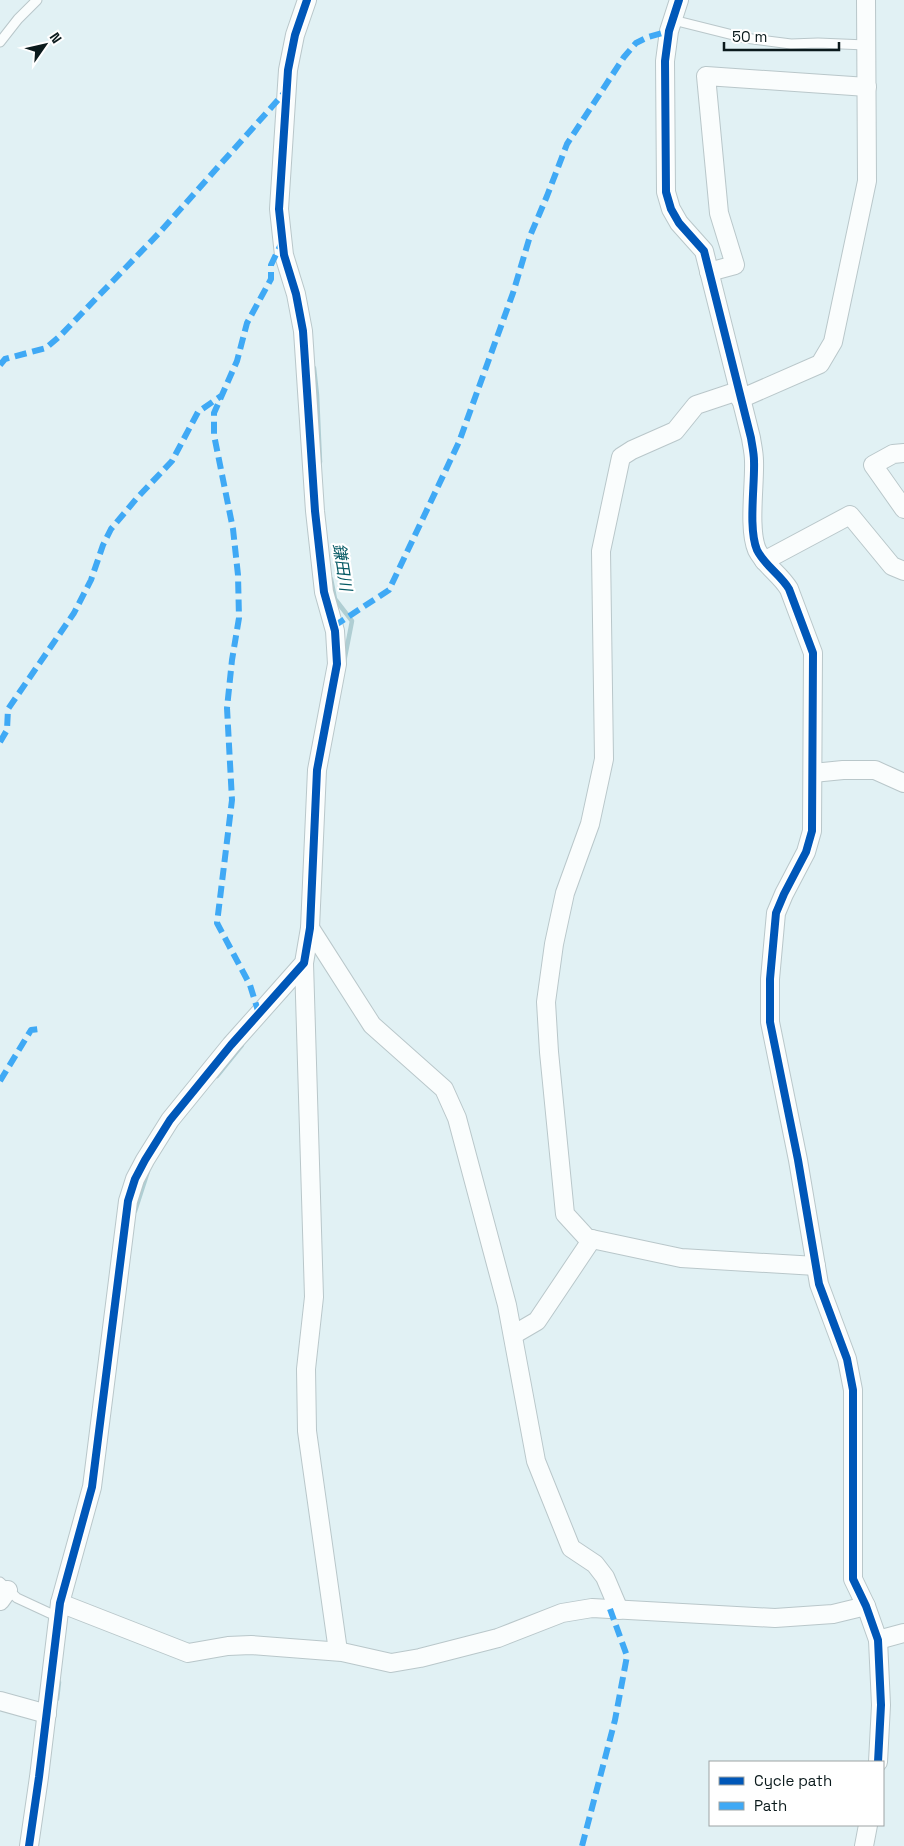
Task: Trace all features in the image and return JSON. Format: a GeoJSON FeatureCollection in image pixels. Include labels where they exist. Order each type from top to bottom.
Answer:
{"type":"FeatureCollection","features":[{"type":"Feature","properties":{"kind":"street"},"geometry":{"type":"LineString","coordinates":[[307,0],[295,35],[288,70],[279,209],[284,255],[296,294],[304,331],[315,511],[324,592],[335,631],[337,664],[317,770],[310,928],[304,963],[314,1297],[306,1369],[307,1431],[338,1651]]}},
{"type":"Feature","properties":{"kind":"street"},"geometry":{"type":"LineString","coordinates":[[679,0],[665,61],[666,192],[671,209],[679,223],[704,251],[751,438],[754,460],[753,522],[756,548],[764,561],[783,580],[789,589],[813,653],[812,831],[806,852],[776,913],[770,980],[770,1022],[798,1160],[819,1284],[847,1359],[853,1390],[853,1579],[866,1606],[878,1640],[882,1705],[878,1761]]}},
{"type":"Feature","properties":{"kind":"street"},"geometry":{"type":"LineString","coordinates":[[816,1266],[681,1258],[587,1238],[565,1214],[546,1002],[554,944],[565,893],[590,824],[604,759],[601,551],[621,457],[632,450],[675,431],[696,405],[739,395],[820,364],[832,342],[867,181],[866,0]]}},
{"type":"Feature","properties":{"kind":"street"},"geometry":{"type":"LineString","coordinates":[[709,272],[735,265],[719,213],[706,76],[867,86]]}},
{"type":"Feature","properties":{"kind":"street"},"geometry":{"type":"LineString","coordinates":[[904,453],[893,454],[872,464],[904,509]]}},
{"type":"Feature","properties":{"kind":"street"},"geometry":{"type":"LineString","coordinates":[[764,561],[850,515],[892,566],[903,570]]}},
{"type":"Feature","properties":{"kind":"street"},"geometry":{"type":"LineString","coordinates":[[813,773],[843,770],[874,770],[904,783]]}},
{"type":"Feature","properties":{"kind":"street"},"geometry":{"type":"LineString","coordinates":[[310,928],[372,1024],[444,1089],[460,1127],[507,1305],[536,1461],[571,1548],[595,1564],[605,1577],[620,1610]]}},
{"type":"Feature","properties":{"kind":"street"},"geometry":{"type":"LineString","coordinates":[[29,1846],[59,1610],[92,1487],[126,1210],[135,1180],[154,1143],[170,1120],[231,1045],[304,963]]}},
{"type":"Feature","properties":{"kind":"street"},"geometry":{"type":"LineString","coordinates":[[513,1335],[536,1321],[592,1239]]}},
{"type":"Feature","properties":{"kind":"street"},"geometry":{"type":"LineString","coordinates":[[59,1610],[188,1654],[228,1646],[251,1645],[338,1651],[392,1663],[420,1658],[498,1638],[562,1613],[592,1608],[775,1618],[833,1614],[866,1606]]}},
{"type":"Feature","properties":{"kind":"street"},"geometry":{"type":"LineString","coordinates":[[878,1640],[904,1633]]}},
{"type":"Feature","properties":{"kind":"street"},"geometry":{"type":"LineString","coordinates":[[0,1701],[47,1714]]}},
{"type":"Feature","properties":{"kind":"street"},"geometry":{"type":"LineString","coordinates":[[864,1846],[868,1826]]}},
{"type":"Feature","properties":{"kind":"lane"},"geometry":{"type":"LineString","coordinates":[[0,42],[18,19],[37,0]]}},
{"type":"Feature","properties":{"kind":"lane"},"geometry":{"type":"LineString","coordinates":[[673,20],[745,38],[791,44],[866,45]]}},
{"type":"Feature","properties":{"kind":"lane"},"geometry":{"type":"LineString","coordinates":[[3,1591],[17,1598],[59,1610]]}},
{"type":"Feature","properties":{"kind":"waterway","name":"鎌田川"},"geometry":{"type":"LineString","coordinates":[[314,368],[320,462]]}},
{"type":"Feature","properties":{"kind":"waterway","name":"鎌田川"},"geometry":{"type":"LineString","coordinates":[[331,579],[335,599],[352,621],[344,662]]}},
{"type":"Feature","properties":{"kind":"waterway","name":"鎌田川"},"geometry":{"type":"LineString","coordinates":[[217,1076],[242,1045]]}},
{"type":"Feature","properties":{"kind":"waterway","name":"鎌田川"},"geometry":{"type":"LineString","coordinates":[[135,1211],[148,1171]]}},
{"type":"Feature","properties":{"kind":"waterway","name":"鎌田川"},"geometry":{"type":"LineString","coordinates":[[57,1699],[59,1682]]}},
{"type":"Feature","properties":{"kind":"marked path"},"geometry":{"type":"LineString","coordinates":[[334,626],[389,590],[459,442],[513,293],[530,236],[567,144],[624,57],[636,43],[648,37],[669,31]]}},
{"type":"Feature","properties":{"kind":"marked path"},"geometry":{"type":"LineString","coordinates":[[0,365],[5,359],[46,348],[60,336],[160,232],[285,92]]}},
{"type":"Feature","properties":{"kind":"marked path"},"geometry":{"type":"LineString","coordinates":[[259,1014],[250,985],[217,923],[232,800],[227,708],[239,618],[238,575],[233,529],[214,435],[214,413],[237,361],[247,323],[271,279],[271,265],[282,242]]}},
{"type":"Feature","properties":{"kind":"marked path"},"geometry":{"type":"LineString","coordinates":[[0,742],[7,730],[8,709],[74,613],[91,580],[103,545],[111,529],[172,461],[198,412],[221,396]]}},
{"type":"Feature","properties":{"kind":"marked path"},"geometry":{"type":"LineString","coordinates":[[0,1081],[31,1030],[39,1029]]}},
{"type":"Feature","properties":{"kind":"marked path"},"geometry":{"type":"LineString","coordinates":[[582,1846],[615,1720],[627,1656],[610,1609]]}},
{"type":"Feature","properties":{"kind":"cycle path"},"geometry":{"type":"LineString","coordinates":[[29,1846],[60,1603],[92,1487],[128,1201],[135,1179],[170,1120],[231,1045],[304,963],[310,928],[317,770],[337,664],[335,631],[324,592],[315,511],[303,331],[296,294],[284,255],[279,209],[288,70],[295,35],[307,0]]}},
{"type":"Feature","properties":{"kind":"cycle path"},"geometry":{"type":"LineString","coordinates":[[679,0],[669,31],[665,61],[666,192],[671,209],[679,223],[704,251],[751,438],[754,461],[752,506],[754,541],[764,561],[789,589],[813,653],[812,831],[806,852],[776,913],[770,979],[770,1022],[798,1160],[819,1284],[847,1359],[853,1390],[853,1579],[866,1606],[878,1640],[881,1705],[878,1761]]}}]}
